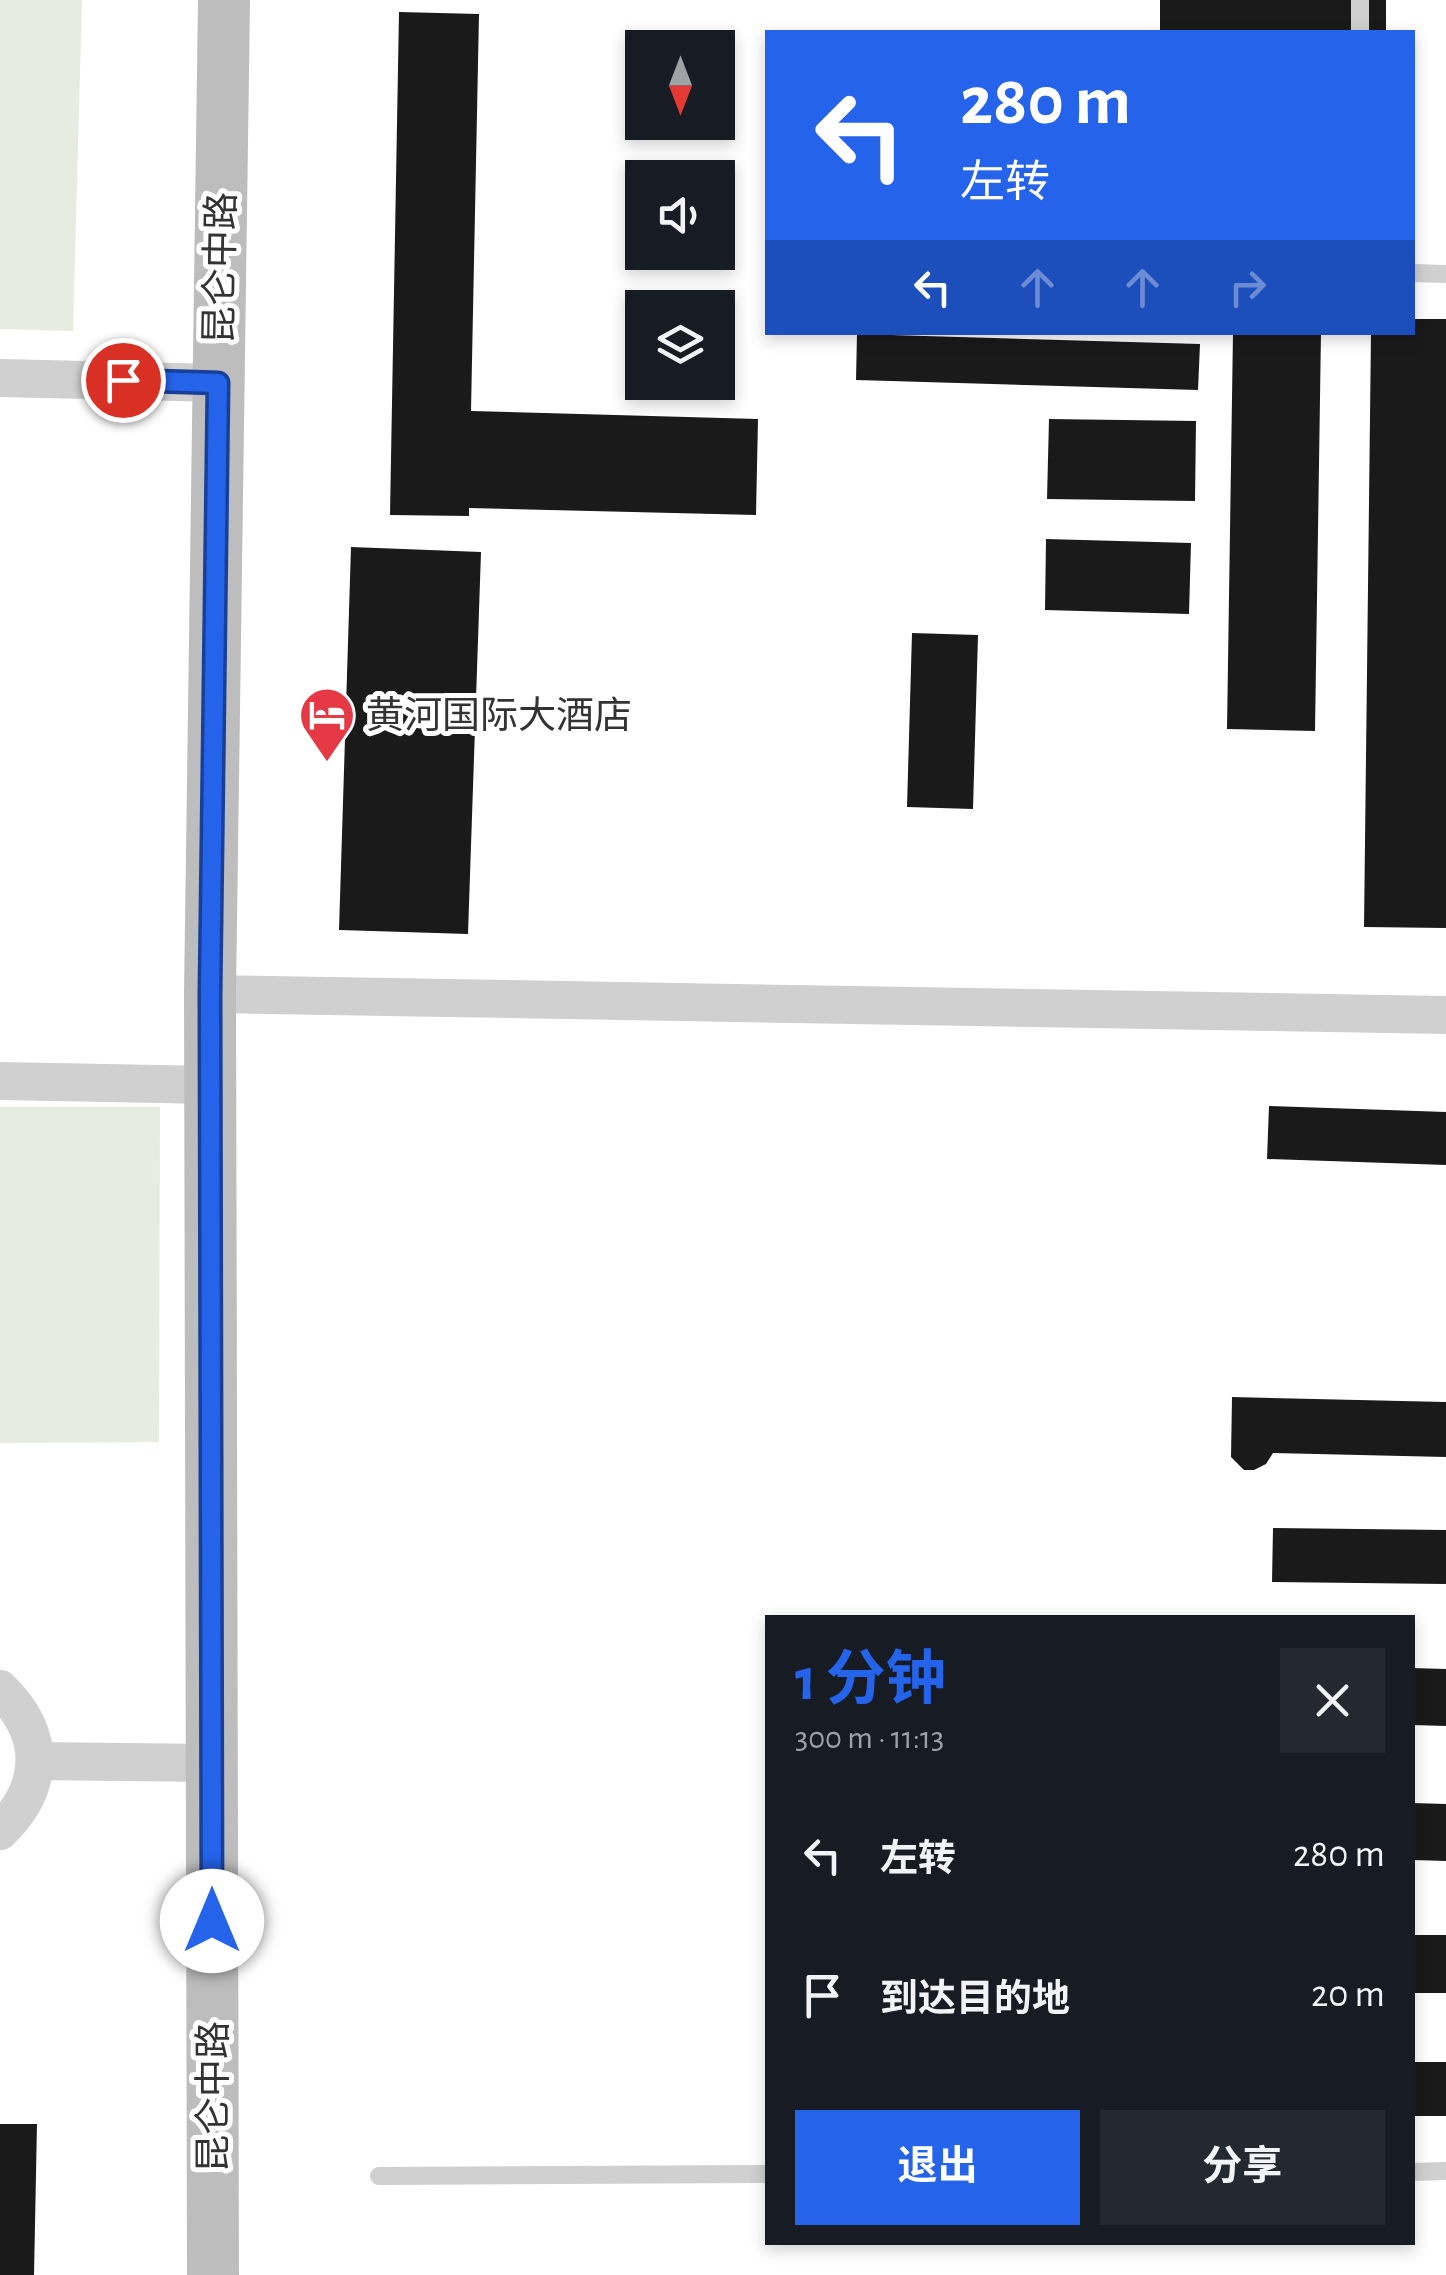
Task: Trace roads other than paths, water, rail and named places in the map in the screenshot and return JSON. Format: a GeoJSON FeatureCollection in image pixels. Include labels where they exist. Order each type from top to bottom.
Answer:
{"type":"FeatureCollection","features":[{"type":"Feature","properties":{"kind":"main road","name":"昆仑中路"},"geometry":{"type":"LineString","coordinates":[[213,2275],[210,994],[224,0]]}},
{"type":"Feature","properties":{"kind":"street"},"geometry":{"type":"LineString","coordinates":[[0,378],[218,383]]}},
{"type":"Feature","properties":{"kind":"street"},"geometry":{"type":"LineString","coordinates":[[210,994],[1446,1015]]}},
{"type":"Feature","properties":{"kind":"street"},"geometry":{"type":"LineString","coordinates":[[0,1082],[210,1085]]}},
{"type":"Feature","properties":{"kind":"street"},"geometry":{"type":"LineString","coordinates":[[0,1689],[18,1707],[31,1732],[36,1761],[30,1789],[17,1814],[0,1831]]}},
{"type":"Feature","properties":{"kind":"street"},"geometry":{"type":"LineString","coordinates":[[36,1761],[212,1764]]}},
{"type":"Feature","properties":{"kind":"lane"},"geometry":{"type":"LineString","coordinates":[[1360,0],[1360,30]]}},
{"type":"Feature","properties":{"kind":"lane"},"geometry":{"type":"LineString","coordinates":[[1415,273],[1446,274]]}},
{"type":"Feature","properties":{"kind":"lane"},"geometry":{"type":"LineString","coordinates":[[1415,2172],[1446,2172]]}},
{"type":"Feature","properties":{"kind":"lane"},"geometry":{"type":"LineString","coordinates":[[379,2176],[765,2174]]}},
{"type":"Feature","properties":{"kind":"place","name":"黄河国际大酒店"},"geometry":{"type":"Point","coordinates":[327,764]}}]}
